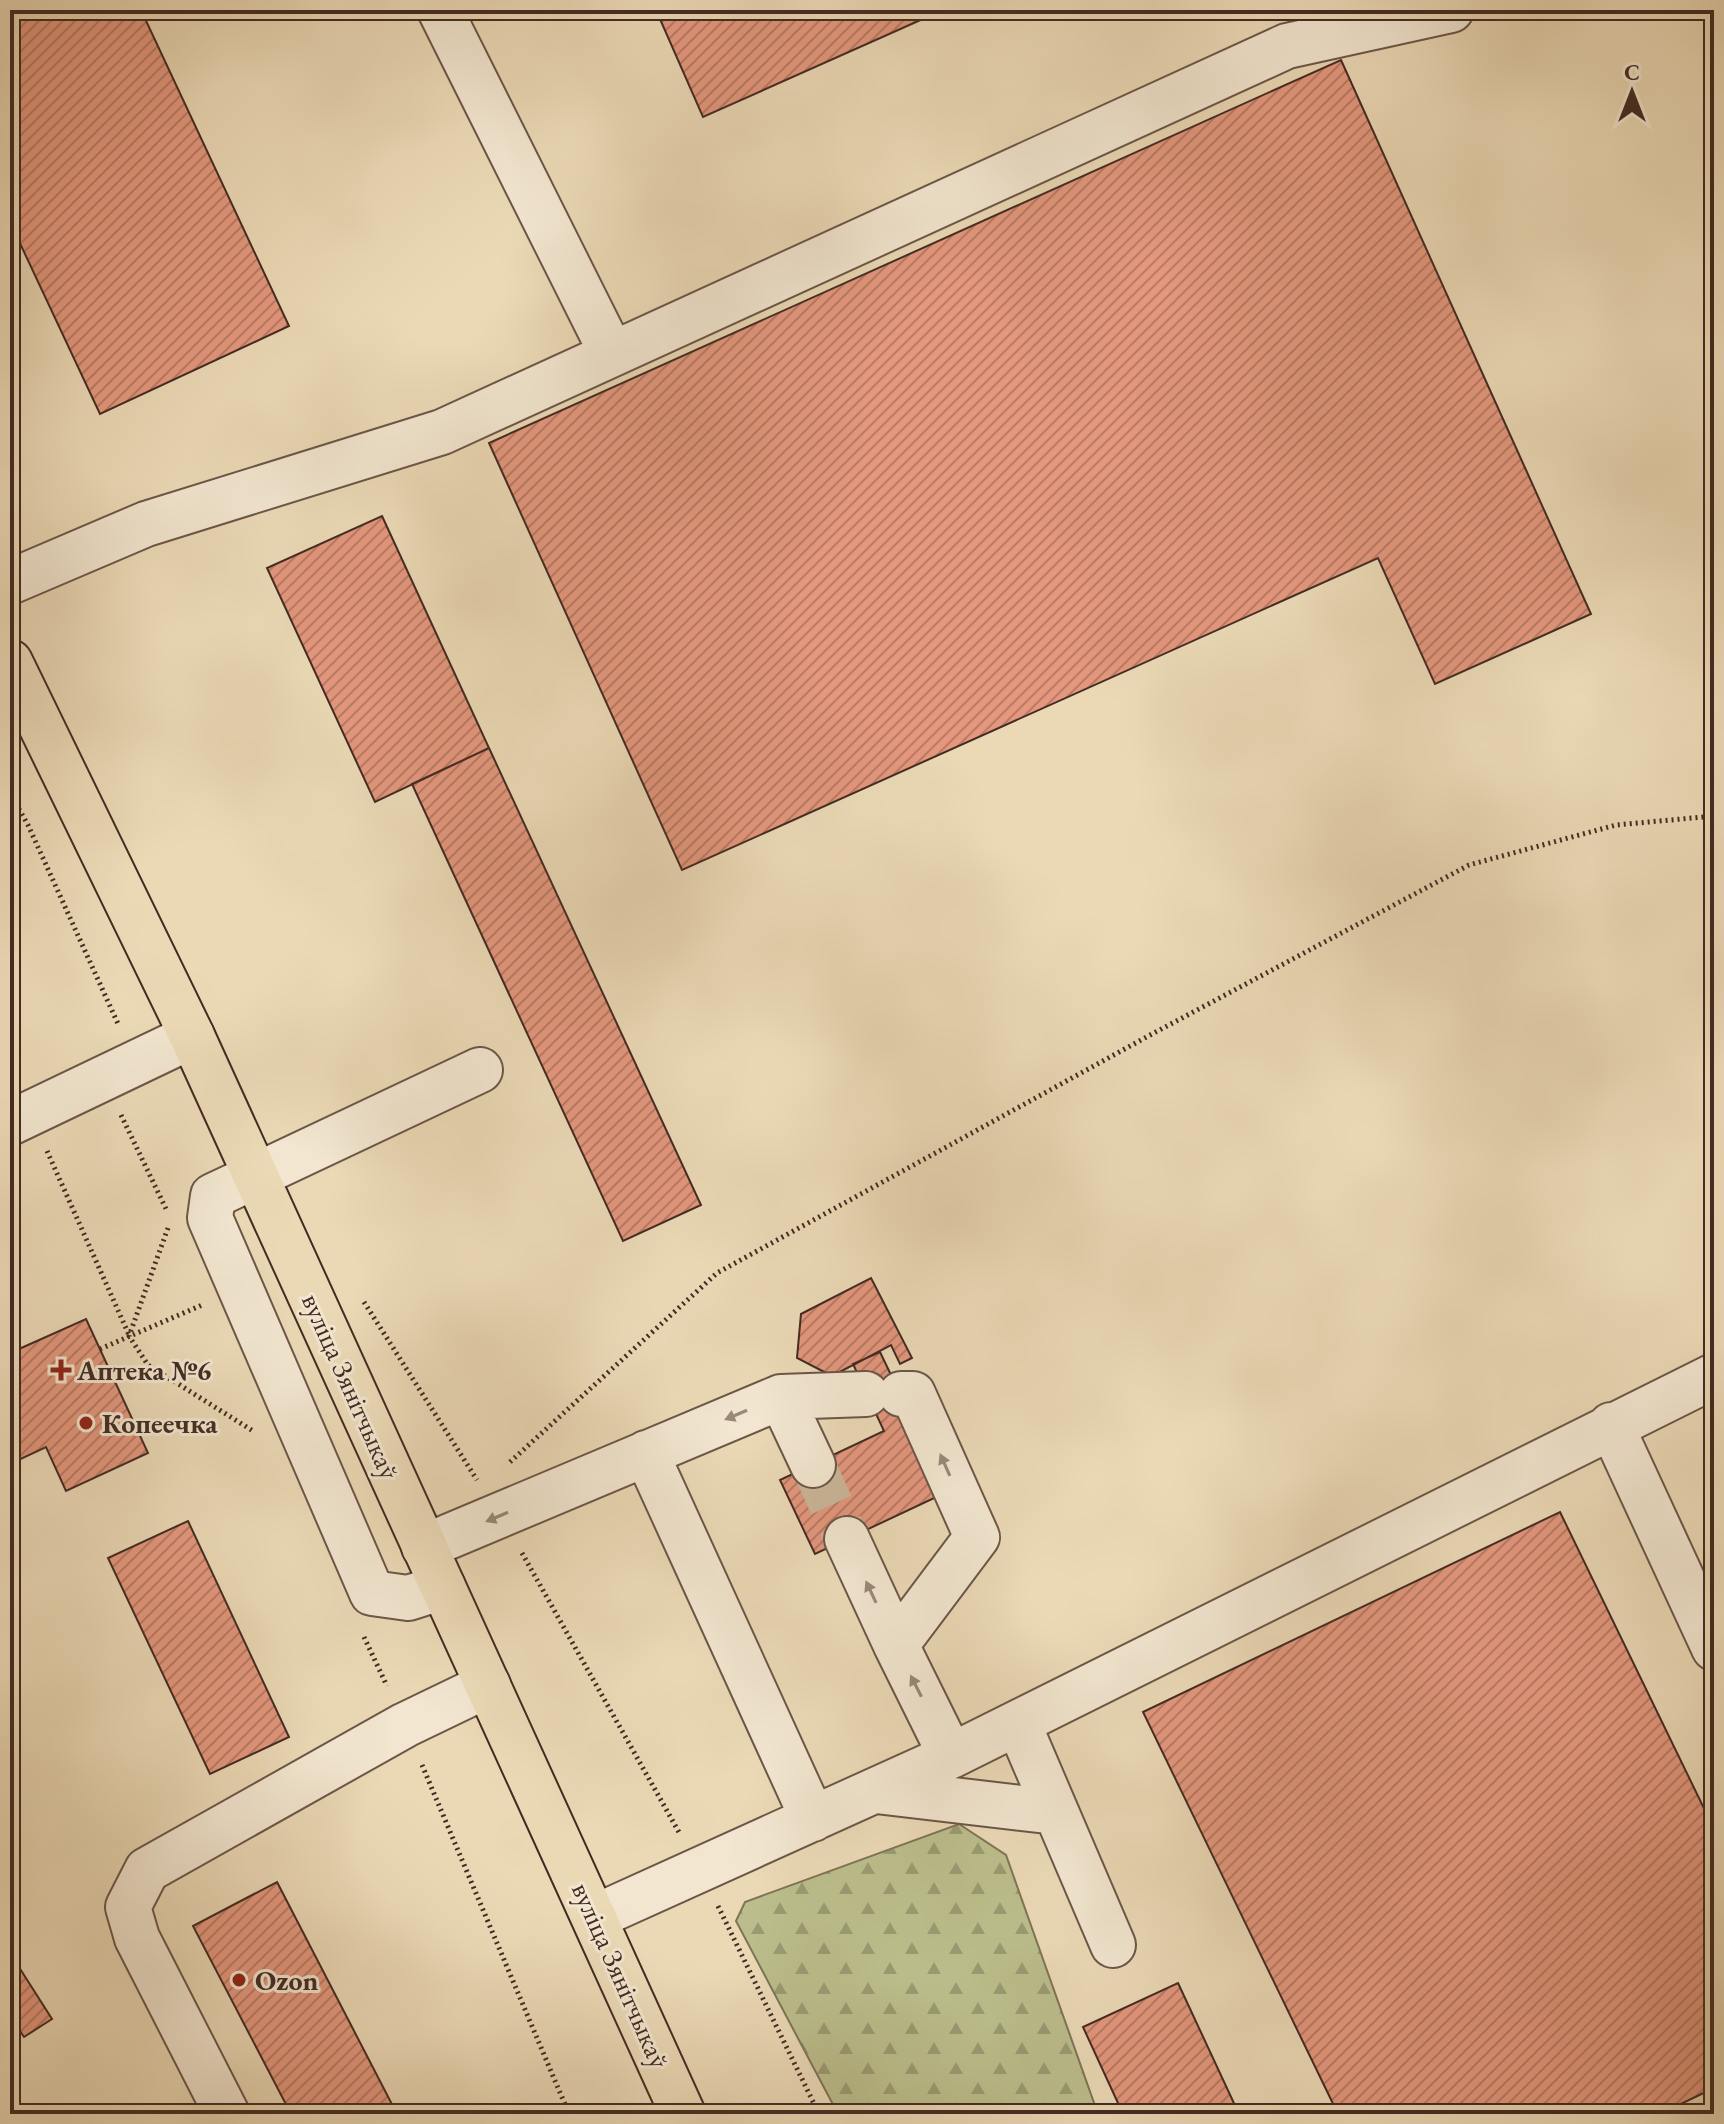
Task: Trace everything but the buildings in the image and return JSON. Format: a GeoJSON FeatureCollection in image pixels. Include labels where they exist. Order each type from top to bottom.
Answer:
{"type":"FeatureCollection","features":[{"type":"Feature","properties":{"kind":"main road","name":"вуліца Зянітчыкаў"},"geometry":{"type":"LineString","coordinates":[[10,662],[192,1036],[683,2114]]}},
{"type":"Feature","properties":{"kind":"lane"},"geometry":{"type":"LineString","coordinates":[[440,10],[612,354]]}},
{"type":"Feature","properties":{"kind":"lane"},"geometry":{"type":"LineString","coordinates":[[10,582],[146,524],[442,432],[1287,46],[1451,10]]}},
{"type":"Feature","properties":{"kind":"lane"},"geometry":{"type":"LineString","coordinates":[[20,1118],[192,1036]]}},
{"type":"Feature","properties":{"kind":"lane"},"geometry":{"type":"LineString","coordinates":[[443,1587],[408,1598],[372,1593],[210,1218],[213,1196],[480,1070]]}},
{"type":"Feature","properties":{"kind":"lane"},"geometry":{"type":"LineString","coordinates":[[595,1917],[951,1756],[1714,1376]]}},
{"type":"Feature","properties":{"kind":"lane"},"geometry":{"type":"LineString","coordinates":[[424,1547],[492,1501],[646,1453],[781,1397],[913,1394],[977,1537],[896,1645]]}},
{"type":"Feature","properties":{"kind":"lane"},"geometry":{"type":"LineString","coordinates":[[781,1397],[813,1465]]}},
{"type":"Feature","properties":{"kind":"lane"},"geometry":{"type":"LineString","coordinates":[[1611,1425],[1714,1648]]}},
{"type":"Feature","properties":{"kind":"lane"},"geometry":{"type":"LineString","coordinates":[[646,1453],[813,1819]]}},
{"type":"Feature","properties":{"kind":"lane"},"geometry":{"type":"LineString","coordinates":[[847,1539],[951,1756]]}},
{"type":"Feature","properties":{"kind":"lane"},"geometry":{"type":"LineString","coordinates":[[227,2114],[137,1938],[128,1907],[147,1870],[405,1725],[488,1685]]}},
{"type":"Feature","properties":{"kind":"lane"},"geometry":{"type":"LineString","coordinates":[[1018,1723],[1113,1945]]}},
{"type":"Feature","properties":{"kind":"lane"},"geometry":{"type":"LineString","coordinates":[[874,1791],[1056,1812]]}},
{"type":"Feature","properties":{"kind":"path"},"geometry":{"type":"LineString","coordinates":[[10,793],[28,825],[136,1063]]}},
{"type":"Feature","properties":{"kind":"path"},"geometry":{"type":"LineString","coordinates":[[492,1501],[717,1273],[1469,865],[1616,825],[1714,816]]}},
{"type":"Feature","properties":{"kind":"path"},"geometry":{"type":"LineString","coordinates":[[20,1118],[129,1336],[148,1365],[264,1438]]}},
{"type":"Feature","properties":{"kind":"path"},"geometry":{"type":"LineString","coordinates":[[129,1336],[171,1219]]}},
{"type":"Feature","properties":{"kind":"path"},"geometry":{"type":"LineString","coordinates":[[356,1290],[492,1501],[700,1870],[819,2114]]}},
{"type":"Feature","properties":{"kind":"path"},"geometry":{"type":"LineString","coordinates":[[100,1349],[210,1301]]}},
{"type":"Feature","properties":{"kind":"green space"},"geometry":{"type":"Polygon","coordinates":[[[959,1824],[1006,1855],[1098,2114],[838,2114],[736,1921],[745,1902],[959,1824]]]}},
{"type":"Feature","properties":{"kind":"tunnel"},"geometry":{"type":"LineString","coordinates":[[813,1465],[847,1539]]}},
{"type":"Feature","properties":{"kind":"place","name":"Аптека №6"},"geometry":{"type":"Point","coordinates":[61,1370]}},
{"type":"Feature","properties":{"kind":"place","name":"Копеечка"},"geometry":{"type":"Point","coordinates":[86,1423]}},
{"type":"Feature","properties":{"kind":"place","name":"Ozon"},"geometry":{"type":"Point","coordinates":[239,1980]}}]}
